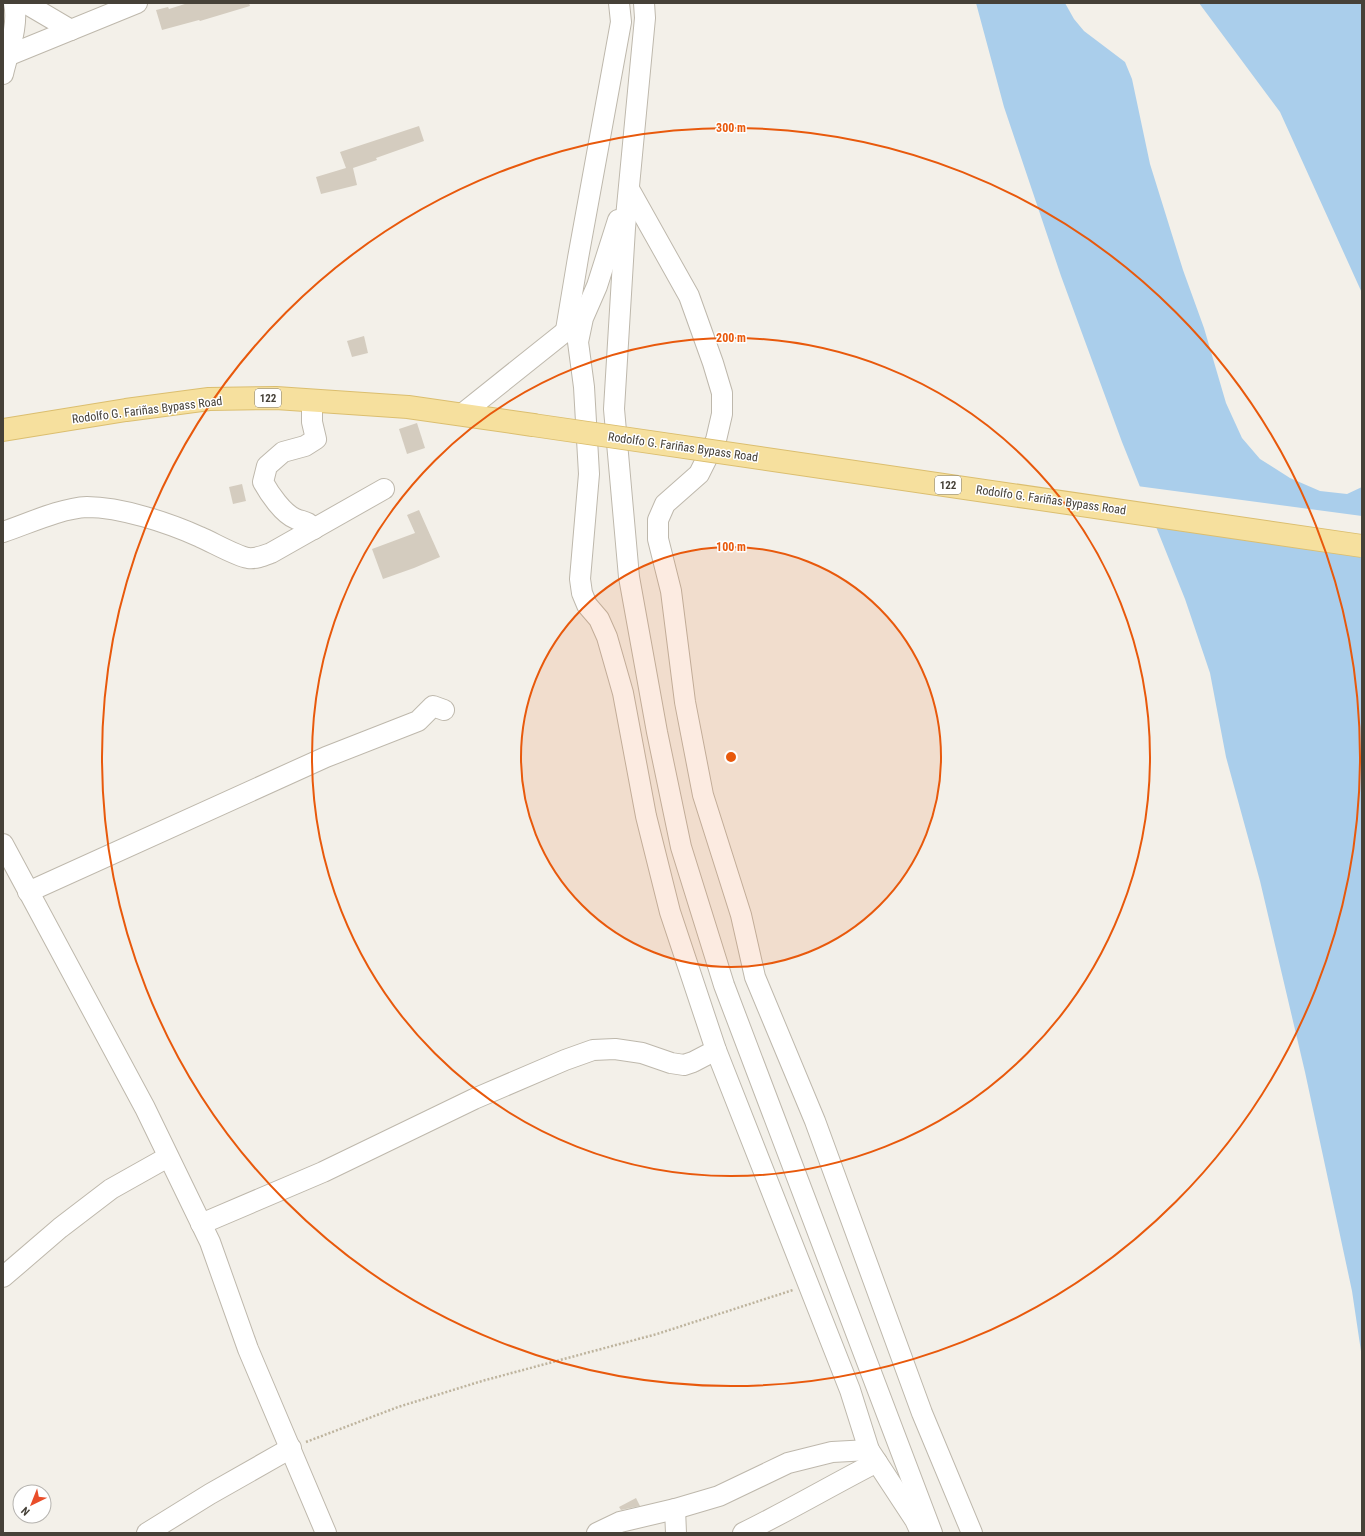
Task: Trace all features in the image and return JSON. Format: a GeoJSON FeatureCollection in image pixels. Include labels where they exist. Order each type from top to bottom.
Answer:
{"type":"FeatureCollection","features":[{"type":"Feature","properties":{"kind":"main road","name":"Rodolfo G. Fariñas Bypass Road"},"geometry":{"type":"LineString","coordinates":[[3,430],[126,410],[209,400],[276,398],[408,407],[1362,546]]}},
{"type":"Feature","properties":{"kind":"street"},"geometry":{"type":"LineString","coordinates":[[5,65],[15,24],[16,10],[14,3]]}},
{"type":"Feature","properties":{"kind":"street"},"geometry":{"type":"LineString","coordinates":[[25,3],[71,30]]}},
{"type":"Feature","properties":{"kind":"street"},"geometry":{"type":"LineString","coordinates":[[5,65],[71,30],[136,3]]}},
{"type":"Feature","properties":{"kind":"street"},"geometry":{"type":"LineString","coordinates":[[566,330],[621,22],[619,3]]}},
{"type":"Feature","properties":{"kind":"street"},"geometry":{"type":"LineString","coordinates":[[644,3],[645,18],[625,228],[614,409],[629,577],[681,847],[724,986],[932,1533]]}},
{"type":"Feature","properties":{"kind":"street"},"geometry":{"type":"LineString","coordinates":[[629,189],[596,286],[583,318],[578,342],[584,386],[589,474],[580,579],[582,593],[587,605],[599,619],[607,637],[623,693],[646,816],[670,912],[716,1050],[850,1390],[874,1456],[915,1520],[921,1533]]}},
{"type":"Feature","properties":{"kind":"street"},"geometry":{"type":"LineString","coordinates":[[629,189],[689,296],[722,393],[722,414],[716,440],[699,474],[665,504],[658,520],[658,539],[671,591],[685,702],[703,795],[741,915],[755,977],[815,1121],[922,1412],[972,1533]]}},
{"type":"Feature","properties":{"kind":"street"},"geometry":{"type":"LineString","coordinates":[[462,414],[583,318]]}},
{"type":"Feature","properties":{"kind":"street"},"geometry":{"type":"LineString","coordinates":[[312,400],[312,422],[316,439],[305,446],[284,452],[267,466],[263,482],[284,510],[295,519],[306,521],[314,529]]}},
{"type":"Feature","properties":{"kind":"street"},"geometry":{"type":"LineString","coordinates":[[3,532],[66,510],[86,507],[104,508],[128,512],[189,532],[247,558],[259,558],[271,554],[384,489]]}},
{"type":"Feature","properties":{"kind":"street"},"geometry":{"type":"LineString","coordinates":[[28,892],[326,757],[418,721],[433,706],[444,710]]}},
{"type":"Feature","properties":{"kind":"street"},"geometry":{"type":"LineString","coordinates":[[3,844],[141,1101],[210,1242],[248,1349],[326,1533]]}},
{"type":"Feature","properties":{"kind":"street"},"geometry":{"type":"LineString","coordinates":[[201,1224],[323,1172],[474,1099],[565,1060],[593,1050],[615,1049],[642,1053],[671,1063],[684,1065],[694,1062],[716,1050]]}},
{"type":"Feature","properties":{"kind":"street"},"geometry":{"type":"LineString","coordinates":[[3,1278],[60,1228],[111,1189],[168,1157]]}},
{"type":"Feature","properties":{"kind":"street"},"geometry":{"type":"LineString","coordinates":[[147,1533],[210,1494],[291,1448]]}},
{"type":"Feature","properties":{"kind":"street"},"geometry":{"type":"LineString","coordinates":[[597,1533],[620,1522],[675,1509],[718,1496],[788,1463],[832,1452],[874,1456]]}},
{"type":"Feature","properties":{"kind":"street"},"geometry":{"type":"LineString","coordinates":[[743,1533],[786,1512],[831,1486],[874,1456]]}},
{"type":"Feature","properties":{"kind":"street"},"geometry":{"type":"LineString","coordinates":[[675,1509],[676,1533]]}},
{"type":"Feature","properties":{"kind":"path"},"geometry":{"type":"LineString","coordinates":[[291,1448],[398,1407],[482,1381],[657,1334],[808,1286]]}},
{"type":"Feature","properties":{"kind":"water"},"geometry":{"type":"Polygon","coordinates":[[[976,3],[1065,3],[1074,19],[1084,31],[1125,62],[1132,79],[1150,164],[1183,270],[1204,328],[1226,403],[1242,438],[1260,459],[1290,478],[1320,491],[1347,494],[1362,487],[1362,1358],[1352,1291],[1305,1072],[1260,881],[1226,757],[1210,673],[1185,599],[1122,442],[1061,276],[1004,107],[976,3]]]}},
{"type":"Feature","properties":{"kind":"water"},"geometry":{"type":"Polygon","coordinates":[[[1199,3],[1362,3],[1362,293],[1280,112],[1199,3]]]}},
{"type":"Feature","properties":{"kind":"pier"},"geometry":{"type":"Polygon","coordinates":[[[1137,486],[1362,516],[1362,552],[1152,522],[1137,486]]]}},
{"type":"Feature","properties":{"kind":"building"},"geometry":{"type":"Polygon","coordinates":[[[188,3],[249,3],[250,6],[200,21],[199,20],[162,30],[156,10],[168,7],[169,9],[188,3]]]}},
{"type":"Feature","properties":{"kind":"building"},"geometry":{"type":"Polygon","coordinates":[[[419,126],[424,141],[353,168],[357,185],[321,194],[316,177],[346,168],[340,152],[419,126]]]}},
{"type":"Feature","properties":{"kind":"building"},"geometry":{"type":"Polygon","coordinates":[[[364,336],[368,353],[352,357],[347,341],[364,336]]]}},
{"type":"Feature","properties":{"kind":"building"},"geometry":{"type":"Polygon","coordinates":[[[417,423],[425,448],[407,454],[399,429],[417,423]]]}},
{"type":"Feature","properties":{"kind":"building"},"geometry":{"type":"Polygon","coordinates":[[[242,484],[246,501],[233,504],[229,487],[242,484]]]}},
{"type":"Feature","properties":{"kind":"building"},"geometry":{"type":"Polygon","coordinates":[[[419,510],[440,557],[383,579],[372,549],[415,533],[407,515],[419,510]]]}},
{"type":"Feature","properties":{"kind":"building"},"geometry":{"type":"Polygon","coordinates":[[[636,1498],[640,1506],[621,1510],[619,1507],[636,1498]]]}}]}
